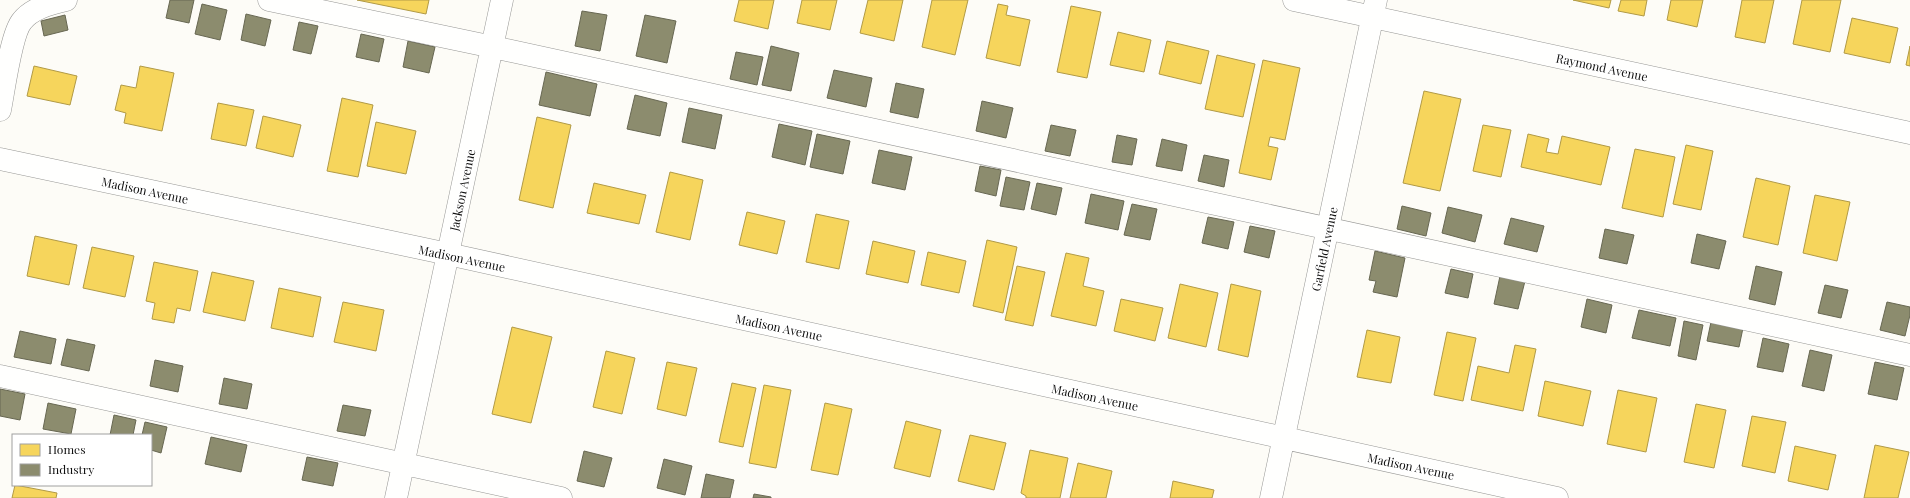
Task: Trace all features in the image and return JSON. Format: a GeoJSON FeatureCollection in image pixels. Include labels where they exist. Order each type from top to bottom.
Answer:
{"type":"FeatureCollection","features":[{"type":"Feature","properties":{"kind":"street"},"geometry":{"type":"LineString","coordinates":[[0,110],[16,33],[23,20],[49,4],[66,0]]}},
{"type":"Feature","properties":{"kind":"street"},"geometry":{"type":"LineString","coordinates":[[269,0],[492,47],[1910,355]]}},
{"type":"Feature","properties":{"kind":"street","name":"Jackson Avenue"},"geometry":{"type":"LineString","coordinates":[[396,498],[502,0]]}},
{"type":"Feature","properties":{"kind":"street","name":"Raymond Avenue"},"geometry":{"type":"LineString","coordinates":[[1294,0],[1374,8],[1910,133]]}},
{"type":"Feature","properties":{"kind":"street","name":"Garfield Avenue"},"geometry":{"type":"LineString","coordinates":[[1271,498],[1374,8]]}},
{"type":"Feature","properties":{"kind":"street","name":"Madison Avenue"},"geometry":{"type":"LineString","coordinates":[[0,159],[448,254],[1557,498]]}},
{"type":"Feature","properties":{"kind":"street"},"geometry":{"type":"LineString","coordinates":[[0,376],[561,498]]}},
{"type":"Feature","properties":{"kind":"building: Homes"},"geometry":{"type":"Polygon","coordinates":[[[357,0],[429,0],[426,14],[357,0]]]}},
{"type":"Feature","properties":{"kind":"building: Homes"},"geometry":{"type":"Polygon","coordinates":[[[739,0],[774,0],[768,29],[734,21],[739,0]]]}},
{"type":"Feature","properties":{"kind":"building: Homes"},"geometry":{"type":"Polygon","coordinates":[[[802,0],[837,0],[830,30],[797,23],[802,0]]]}},
{"type":"Feature","properties":{"kind":"building: Homes"},"geometry":{"type":"Polygon","coordinates":[[[868,0],[903,0],[894,41],[860,33],[868,0]]]}},
{"type":"Feature","properties":{"kind":"building: Homes"},"geometry":{"type":"Polygon","coordinates":[[[932,0],[968,0],[955,55],[922,47],[932,0]]]}},
{"type":"Feature","properties":{"kind":"building: Homes"},"geometry":{"type":"Polygon","coordinates":[[[1573,0],[1611,0],[1609,8],[1573,0]]]}},
{"type":"Feature","properties":{"kind":"building: Homes"},"geometry":{"type":"Polygon","coordinates":[[[1621,0],[1647,0],[1644,16],[1618,11],[1621,0]]]}},
{"type":"Feature","properties":{"kind":"building: Homes"},"geometry":{"type":"Polygon","coordinates":[[[1671,0],[1703,0],[1697,27],[1667,20],[1671,0]]]}},
{"type":"Feature","properties":{"kind":"building: Homes"},"geometry":{"type":"Polygon","coordinates":[[[1742,0],[1774,0],[1765,43],[1735,37],[1742,0]]]}},
{"type":"Feature","properties":{"kind":"building: Homes"},"geometry":{"type":"Polygon","coordinates":[[[1802,0],[1841,0],[1830,52],[1793,44],[1802,0]]]}},
{"type":"Feature","properties":{"kind":"building: Homes"},"geometry":{"type":"Polygon","coordinates":[[[998,4],[1008,6],[1006,15],[1030,20],[1020,66],[986,58],[998,4]]]}},
{"type":"Feature","properties":{"kind":"building: Homes"},"geometry":{"type":"Polygon","coordinates":[[[1071,6],[1101,12],[1087,78],[1057,72],[1071,6]]]}},
{"type":"Feature","properties":{"kind":"building: Homes"},"geometry":{"type":"Polygon","coordinates":[[[1852,18],[1898,28],[1890,63],[1844,53],[1852,18]]]}},
{"type":"Feature","properties":{"kind":"building: Homes"},"geometry":{"type":"Polygon","coordinates":[[[1118,32],[1151,40],[1144,72],[1110,65],[1118,32]]]}},
{"type":"Feature","properties":{"kind":"building: Homes"},"geometry":{"type":"Polygon","coordinates":[[[1167,41],[1209,51],[1201,84],[1159,74],[1167,41]]]}},
{"type":"Feature","properties":{"kind":"building: Homes"},"geometry":{"type":"Polygon","coordinates":[[[1910,46],[1910,66],[1906,65],[1910,46]]]}},
{"type":"Feature","properties":{"kind":"building: Homes"},"geometry":{"type":"Polygon","coordinates":[[[1217,55],[1255,64],[1243,117],[1205,109],[1217,55]]]}},
{"type":"Feature","properties":{"kind":"building: Homes"},"geometry":{"type":"Polygon","coordinates":[[[1263,60],[1300,68],[1285,140],[1270,137],[1268,146],[1278,148],[1271,180],[1239,173],[1263,60]]]}},
{"type":"Feature","properties":{"kind":"building: Homes"},"geometry":{"type":"Polygon","coordinates":[[[34,66],[77,76],[70,105],[27,96],[34,66]]]}},
{"type":"Feature","properties":{"kind":"building: Homes"},"geometry":{"type":"Polygon","coordinates":[[[140,66],[174,73],[162,131],[124,123],[126,113],[115,110],[121,85],[136,88],[140,66]]]}},
{"type":"Feature","properties":{"kind":"building: Homes"},"geometry":{"type":"Polygon","coordinates":[[[1424,91],[1461,99],[1440,191],[1403,183],[1424,91]]]}},
{"type":"Feature","properties":{"kind":"building: Homes"},"geometry":{"type":"Polygon","coordinates":[[[342,98],[373,105],[358,177],[327,171],[342,98]]]}},
{"type":"Feature","properties":{"kind":"building: Homes"},"geometry":{"type":"Polygon","coordinates":[[[218,103],[254,110],[246,146],[211,139],[218,103]]]}},
{"type":"Feature","properties":{"kind":"building: Homes"},"geometry":{"type":"Polygon","coordinates":[[[263,116],[301,125],[293,157],[256,148],[263,116]]]}},
{"type":"Feature","properties":{"kind":"building: Homes"},"geometry":{"type":"Polygon","coordinates":[[[537,117],[571,125],[553,208],[519,200],[537,117]]]}},
{"type":"Feature","properties":{"kind":"building: Homes"},"geometry":{"type":"Polygon","coordinates":[[[376,122],[416,131],[406,174],[367,166],[376,122]]]}},
{"type":"Feature","properties":{"kind":"building: Homes"},"geometry":{"type":"Polygon","coordinates":[[[1483,125],[1511,130],[1501,177],[1473,171],[1483,125]]]}},
{"type":"Feature","properties":{"kind":"building: Homes"},"geometry":{"type":"Polygon","coordinates":[[[1528,134],[1549,139],[1546,152],[1558,154],[1562,136],[1610,147],[1601,185],[1521,167],[1528,134]]]}},
{"type":"Feature","properties":{"kind":"building: Homes"},"geometry":{"type":"Polygon","coordinates":[[[1686,145],[1713,151],[1701,210],[1673,204],[1686,145]]]}},
{"type":"Feature","properties":{"kind":"building: Homes"},"geometry":{"type":"Polygon","coordinates":[[[1635,149],[1675,157],[1663,217],[1622,208],[1635,149]]]}},
{"type":"Feature","properties":{"kind":"building: Homes"},"geometry":{"type":"Polygon","coordinates":[[[670,172],[703,180],[690,240],[656,232],[670,172]]]}},
{"type":"Feature","properties":{"kind":"building: Homes"},"geometry":{"type":"Polygon","coordinates":[[[1756,178],[1790,186],[1778,245],[1743,237],[1756,178]]]}},
{"type":"Feature","properties":{"kind":"building: Homes"},"geometry":{"type":"Polygon","coordinates":[[[594,183],[646,195],[639,224],[587,213],[594,183]]]}},
{"type":"Feature","properties":{"kind":"building: Homes"},"geometry":{"type":"Polygon","coordinates":[[[1815,195],[1850,202],[1837,261],[1803,253],[1815,195]]]}},
{"type":"Feature","properties":{"kind":"building: Homes"},"geometry":{"type":"Polygon","coordinates":[[[747,212],[785,221],[777,254],[739,245],[747,212]]]}},
{"type":"Feature","properties":{"kind":"building: Homes"},"geometry":{"type":"Polygon","coordinates":[[[816,214],[849,221],[839,269],[806,262],[816,214]]]}},
{"type":"Feature","properties":{"kind":"building: Homes"},"geometry":{"type":"Polygon","coordinates":[[[35,236],[77,245],[69,285],[27,276],[35,236]]]}},
{"type":"Feature","properties":{"kind":"building: Homes"},"geometry":{"type":"Polygon","coordinates":[[[987,240],[1017,247],[1003,313],[973,306],[987,240]]]}},
{"type":"Feature","properties":{"kind":"building: Homes"},"geometry":{"type":"Polygon","coordinates":[[[873,241],[915,251],[908,283],[866,274],[873,241]]]}},
{"type":"Feature","properties":{"kind":"building: Homes"},"geometry":{"type":"Polygon","coordinates":[[[92,247],[134,256],[125,297],[83,288],[92,247]]]}},
{"type":"Feature","properties":{"kind":"building: Homes"},"geometry":{"type":"Polygon","coordinates":[[[928,252],[966,261],[959,293],[921,285],[928,252]]]}},
{"type":"Feature","properties":{"kind":"building: Homes"},"geometry":{"type":"Polygon","coordinates":[[[1066,253],[1089,258],[1083,286],[1104,291],[1096,326],[1051,316],[1066,253]]]}},
{"type":"Feature","properties":{"kind":"building: Homes"},"geometry":{"type":"Polygon","coordinates":[[[154,262],[198,271],[190,311],[177,308],[174,323],[152,319],[155,303],[146,301],[154,262]]]}},
{"type":"Feature","properties":{"kind":"building: Homes"},"geometry":{"type":"Polygon","coordinates":[[[1017,266],[1045,272],[1033,326],[1005,320],[1017,266]]]}},
{"type":"Feature","properties":{"kind":"building: Homes"},"geometry":{"type":"Polygon","coordinates":[[[212,272],[254,281],[245,321],[203,312],[212,272]]]}},
{"type":"Feature","properties":{"kind":"building: Homes"},"geometry":{"type":"Polygon","coordinates":[[[1180,284],[1218,293],[1206,347],[1168,338],[1180,284]]]}},
{"type":"Feature","properties":{"kind":"building: Homes"},"geometry":{"type":"Polygon","coordinates":[[[1231,284],[1261,291],[1248,357],[1218,350],[1231,284]]]}},
{"type":"Feature","properties":{"kind":"building: Homes"},"geometry":{"type":"Polygon","coordinates":[[[279,288],[321,297],[313,337],[271,328],[279,288]]]}},
{"type":"Feature","properties":{"kind":"building: Homes"},"geometry":{"type":"Polygon","coordinates":[[[1121,299],[1163,308],[1155,341],[1114,331],[1121,299]]]}},
{"type":"Feature","properties":{"kind":"building: Homes"},"geometry":{"type":"Polygon","coordinates":[[[343,302],[384,310],[376,351],[334,342],[343,302]]]}},
{"type":"Feature","properties":{"kind":"building: Homes"},"geometry":{"type":"Polygon","coordinates":[[[512,327],[552,337],[531,423],[492,414],[512,327]]]}},
{"type":"Feature","properties":{"kind":"building: Homes"},"geometry":{"type":"Polygon","coordinates":[[[1367,330],[1400,337],[1391,383],[1357,377],[1367,330]]]}},
{"type":"Feature","properties":{"kind":"building: Homes"},"geometry":{"type":"Polygon","coordinates":[[[1447,332],[1476,338],[1463,401],[1434,395],[1447,332]]]}},
{"type":"Feature","properties":{"kind":"building: Homes"},"geometry":{"type":"Polygon","coordinates":[[[1515,345],[1536,349],[1523,411],[1471,400],[1478,366],[1509,373],[1515,345]]]}},
{"type":"Feature","properties":{"kind":"building: Homes"},"geometry":{"type":"Polygon","coordinates":[[[606,351],[635,358],[622,414],[593,407],[606,351]]]}},
{"type":"Feature","properties":{"kind":"building: Homes"},"geometry":{"type":"Polygon","coordinates":[[[667,362],[697,368],[686,416],[657,409],[667,362]]]}},
{"type":"Feature","properties":{"kind":"building: Homes"},"geometry":{"type":"Polygon","coordinates":[[[1545,381],[1591,391],[1583,426],[1538,416],[1545,381]]]}},
{"type":"Feature","properties":{"kind":"building: Homes"},"geometry":{"type":"Polygon","coordinates":[[[732,383],[756,388],[743,447],[719,442],[732,383]]]}},
{"type":"Feature","properties":{"kind":"building: Homes"},"geometry":{"type":"Polygon","coordinates":[[[764,385],[791,390],[776,468],[749,463],[764,385]]]}},
{"type":"Feature","properties":{"kind":"building: Homes"},"geometry":{"type":"Polygon","coordinates":[[[1618,390],[1657,398],[1646,452],[1607,444],[1618,390]]]}},
{"type":"Feature","properties":{"kind":"building: Homes"},"geometry":{"type":"Polygon","coordinates":[[[825,403],[852,409],[838,475],[811,470],[825,403]]]}},
{"type":"Feature","properties":{"kind":"building: Homes"},"geometry":{"type":"Polygon","coordinates":[[[1696,404],[1726,410],[1714,468],[1684,462],[1696,404]]]}},
{"type":"Feature","properties":{"kind":"building: Homes"},"geometry":{"type":"Polygon","coordinates":[[[1752,416],[1786,422],[1775,473],[1742,466],[1752,416]]]}},
{"type":"Feature","properties":{"kind":"building: Homes"},"geometry":{"type":"Polygon","coordinates":[[[906,421],[941,430],[930,477],[894,468],[906,421]]]}},
{"type":"Feature","properties":{"kind":"building: Homes"},"geometry":{"type":"Polygon","coordinates":[[[970,435],[1006,443],[994,490],[958,481],[970,435]]]}},
{"type":"Feature","properties":{"kind":"building: Homes"},"geometry":{"type":"Polygon","coordinates":[[[1875,445],[1909,452],[1898,498],[1864,498],[1875,445]]]}},
{"type":"Feature","properties":{"kind":"building: Homes"},"geometry":{"type":"Polygon","coordinates":[[[1795,446],[1836,455],[1828,490],[1788,481],[1795,446]]]}},
{"type":"Feature","properties":{"kind":"building: Homes"},"geometry":{"type":"Polygon","coordinates":[[[1030,450],[1068,458],[1060,498],[1026,498],[1026,496],[1021,493],[1030,450]]]}},
{"type":"Feature","properties":{"kind":"building: Homes"},"geometry":{"type":"Polygon","coordinates":[[[1078,463],[1112,471],[1106,498],[1070,498],[1078,463]]]}},
{"type":"Feature","properties":{"kind":"building: Homes"},"geometry":{"type":"Polygon","coordinates":[[[1173,481],[1214,490],[1212,498],[1170,498],[1173,481]]]}},
{"type":"Feature","properties":{"kind":"building: Homes"},"geometry":{"type":"Polygon","coordinates":[[[15,486],[57,493],[56,498],[12,498],[15,486]]]}},
{"type":"Feature","properties":{"kind":"building: Industry"},"geometry":{"type":"Polygon","coordinates":[[[170,0],[194,0],[189,23],[166,18],[170,0]]]}},
{"type":"Feature","properties":{"kind":"building: Industry"},"geometry":{"type":"Polygon","coordinates":[[[202,4],[227,10],[220,40],[195,34],[202,4]]]}},
{"type":"Feature","properties":{"kind":"building: Industry"},"geometry":{"type":"Polygon","coordinates":[[[582,11],[607,15],[600,51],[575,46],[582,11]]]}},
{"type":"Feature","properties":{"kind":"building: Industry"},"geometry":{"type":"Polygon","coordinates":[[[246,14],[271,20],[265,46],[241,40],[246,14]]]}},
{"type":"Feature","properties":{"kind":"building: Industry"},"geometry":{"type":"Polygon","coordinates":[[[65,15],[68,30],[44,36],[41,21],[65,15]]]}},
{"type":"Feature","properties":{"kind":"building: Industry"},"geometry":{"type":"Polygon","coordinates":[[[645,15],[676,21],[667,63],[636,56],[645,15]]]}},
{"type":"Feature","properties":{"kind":"building: Industry"},"geometry":{"type":"Polygon","coordinates":[[[299,22],[318,26],[311,54],[293,50],[299,22]]]}},
{"type":"Feature","properties":{"kind":"building: Industry"},"geometry":{"type":"Polygon","coordinates":[[[361,34],[384,39],[379,62],[356,57],[361,34]]]}},
{"type":"Feature","properties":{"kind":"building: Industry"},"geometry":{"type":"Polygon","coordinates":[[[408,41],[435,47],[429,73],[403,67],[408,41]]]}},
{"type":"Feature","properties":{"kind":"building: Industry"},"geometry":{"type":"Polygon","coordinates":[[[771,46],[799,53],[791,91],[762,85],[771,46]]]}},
{"type":"Feature","properties":{"kind":"building: Industry"},"geometry":{"type":"Polygon","coordinates":[[[736,52],[763,57],[757,85],[730,79],[736,52]]]}},
{"type":"Feature","properties":{"kind":"building: Industry"},"geometry":{"type":"Polygon","coordinates":[[[834,70],[872,78],[866,107],[827,98],[834,70]]]}},
{"type":"Feature","properties":{"kind":"building: Industry"},"geometry":{"type":"Polygon","coordinates":[[[546,72],[597,84],[590,116],[539,105],[546,72]]]}},
{"type":"Feature","properties":{"kind":"building: Industry"},"geometry":{"type":"Polygon","coordinates":[[[896,83],[924,89],[918,118],[890,112],[896,83]]]}},
{"type":"Feature","properties":{"kind":"building: Industry"},"geometry":{"type":"Polygon","coordinates":[[[635,95],[667,103],[660,136],[627,129],[635,95]]]}},
{"type":"Feature","properties":{"kind":"building: Industry"},"geometry":{"type":"Polygon","coordinates":[[[982,101],[1013,108],[1006,138],[976,131],[982,101]]]}},
{"type":"Feature","properties":{"kind":"building: Industry"},"geometry":{"type":"Polygon","coordinates":[[[689,108],[722,115],[715,149],[682,142],[689,108]]]}},
{"type":"Feature","properties":{"kind":"building: Industry"},"geometry":{"type":"Polygon","coordinates":[[[779,124],[812,131],[805,165],[772,157],[779,124]]]}},
{"type":"Feature","properties":{"kind":"building: Industry"},"geometry":{"type":"Polygon","coordinates":[[[1051,125],[1076,130],[1070,156],[1045,151],[1051,125]]]}},
{"type":"Feature","properties":{"kind":"building: Industry"},"geometry":{"type":"Polygon","coordinates":[[[817,134],[850,141],[843,174],[810,167],[817,134]]]}},
{"type":"Feature","properties":{"kind":"building: Industry"},"geometry":{"type":"Polygon","coordinates":[[[1117,135],[1137,139],[1132,165],[1112,162],[1117,135]]]}},
{"type":"Feature","properties":{"kind":"building: Industry"},"geometry":{"type":"Polygon","coordinates":[[[1162,139],[1187,145],[1182,171],[1156,166],[1162,139]]]}},
{"type":"Feature","properties":{"kind":"building: Industry"},"geometry":{"type":"Polygon","coordinates":[[[879,150],[912,157],[905,190],[872,183],[879,150]]]}},
{"type":"Feature","properties":{"kind":"building: Industry"},"geometry":{"type":"Polygon","coordinates":[[[1204,155],[1229,160],[1224,187],[1198,181],[1204,155]]]}},
{"type":"Feature","properties":{"kind":"building: Industry"},"geometry":{"type":"Polygon","coordinates":[[[980,166],[1001,170],[996,196],[975,191],[980,166]]]}},
{"type":"Feature","properties":{"kind":"building: Industry"},"geometry":{"type":"Polygon","coordinates":[[[1006,177],[1030,182],[1024,210],[1000,206],[1006,177]]]}},
{"type":"Feature","properties":{"kind":"building: Industry"},"geometry":{"type":"Polygon","coordinates":[[[1037,183],[1062,188],[1056,215],[1031,209],[1037,183]]]}},
{"type":"Feature","properties":{"kind":"building: Industry"},"geometry":{"type":"Polygon","coordinates":[[[1091,194],[1124,201],[1118,230],[1085,223],[1091,194]]]}},
{"type":"Feature","properties":{"kind":"building: Industry"},"geometry":{"type":"Polygon","coordinates":[[[1132,204],[1157,209],[1150,240],[1124,235],[1132,204]]]}},
{"type":"Feature","properties":{"kind":"building: Industry"},"geometry":{"type":"Polygon","coordinates":[[[1402,206],[1431,213],[1426,236],[1397,229],[1402,206]]]}},
{"type":"Feature","properties":{"kind":"building: Industry"},"geometry":{"type":"Polygon","coordinates":[[[1448,207],[1482,215],[1475,242],[1442,233],[1448,207]]]}},
{"type":"Feature","properties":{"kind":"building: Industry"},"geometry":{"type":"Polygon","coordinates":[[[1208,217],[1234,222],[1228,249],[1202,243],[1208,217]]]}},
{"type":"Feature","properties":{"kind":"building: Industry"},"geometry":{"type":"Polygon","coordinates":[[[1511,218],[1544,226],[1537,252],[1504,244],[1511,218]]]}},
{"type":"Feature","properties":{"kind":"building: Industry"},"geometry":{"type":"Polygon","coordinates":[[[1250,226],[1275,231],[1269,258],[1244,252],[1250,226]]]}},
{"type":"Feature","properties":{"kind":"building: Industry"},"geometry":{"type":"Polygon","coordinates":[[[1605,229],[1634,235],[1627,264],[1599,258],[1605,229]]]}},
{"type":"Feature","properties":{"kind":"building: Industry"},"geometry":{"type":"Polygon","coordinates":[[[1697,234],[1726,241],[1719,269],[1691,263],[1697,234]]]}},
{"type":"Feature","properties":{"kind":"building: Industry"},"geometry":{"type":"Polygon","coordinates":[[[1375,251],[1405,258],[1397,297],[1373,292],[1376,281],[1369,280],[1375,251]]]}},
{"type":"Feature","properties":{"kind":"building: Industry"},"geometry":{"type":"Polygon","coordinates":[[[1756,266],[1782,272],[1775,305],[1749,299],[1756,266]]]}},
{"type":"Feature","properties":{"kind":"building: Industry"},"geometry":{"type":"Polygon","coordinates":[[[1451,269],[1473,274],[1468,298],[1445,293],[1451,269]]]}},
{"type":"Feature","properties":{"kind":"building: Industry"},"geometry":{"type":"Polygon","coordinates":[[[1500,276],[1525,281],[1518,309],[1494,304],[1500,276]]]}},
{"type":"Feature","properties":{"kind":"building: Industry"},"geometry":{"type":"Polygon","coordinates":[[[1825,285],[1848,290],[1841,318],[1818,313],[1825,285]]]}},
{"type":"Feature","properties":{"kind":"building: Industry"},"geometry":{"type":"Polygon","coordinates":[[[1587,299],[1612,305],[1606,333],[1581,327],[1587,299]]]}},
{"type":"Feature","properties":{"kind":"building: Industry"},"geometry":{"type":"Polygon","coordinates":[[[1887,302],[1910,307],[1910,315],[1905,336],[1880,330],[1887,302]]]}},
{"type":"Feature","properties":{"kind":"building: Industry"},"geometry":{"type":"Polygon","coordinates":[[[1639,310],[1676,318],[1670,346],[1632,338],[1639,310]]]}},
{"type":"Feature","properties":{"kind":"building: Industry"},"geometry":{"type":"Polygon","coordinates":[[[1684,321],[1703,325],[1696,360],[1678,356],[1684,321]]]}},
{"type":"Feature","properties":{"kind":"building: Industry"},"geometry":{"type":"Polygon","coordinates":[[[1711,322],[1743,328],[1739,347],[1707,341],[1711,322]]]}},
{"type":"Feature","properties":{"kind":"building: Industry"},"geometry":{"type":"Polygon","coordinates":[[[20,331],[56,339],[51,364],[14,357],[20,331]]]}},
{"type":"Feature","properties":{"kind":"building: Industry"},"geometry":{"type":"Polygon","coordinates":[[[1763,338],[1789,344],[1783,372],[1757,367],[1763,338]]]}},
{"type":"Feature","properties":{"kind":"building: Industry"},"geometry":{"type":"Polygon","coordinates":[[[67,339],[95,345],[89,371],[61,365],[67,339]]]}},
{"type":"Feature","properties":{"kind":"building: Industry"},"geometry":{"type":"Polygon","coordinates":[[[1810,350],[1832,355],[1824,391],[1802,386],[1810,350]]]}},
{"type":"Feature","properties":{"kind":"building: Industry"},"geometry":{"type":"Polygon","coordinates":[[[155,360],[183,366],[178,392],[150,386],[155,360]]]}},
{"type":"Feature","properties":{"kind":"building: Industry"},"geometry":{"type":"Polygon","coordinates":[[[1875,362],[1904,368],[1897,400],[1868,394],[1875,362]]]}},
{"type":"Feature","properties":{"kind":"building: Industry"},"geometry":{"type":"Polygon","coordinates":[[[224,378],[252,384],[247,409],[219,404],[224,378]]]}},
{"type":"Feature","properties":{"kind":"building: Industry"},"geometry":{"type":"Polygon","coordinates":[[[0,389],[25,394],[20,420],[0,416],[0,389]]]}},
{"type":"Feature","properties":{"kind":"building: Industry"},"geometry":{"type":"Polygon","coordinates":[[[48,403],[76,409],[71,434],[43,429],[48,403]]]}},
{"type":"Feature","properties":{"kind":"building: Industry"},"geometry":{"type":"Polygon","coordinates":[[[343,405],[371,410],[365,436],[337,431],[343,405]]]}},
{"type":"Feature","properties":{"kind":"building: Industry"},"geometry":{"type":"Polygon","coordinates":[[[114,415],[136,420],[133,434],[110,434],[114,415]]]}},
{"type":"Feature","properties":{"kind":"building: Industry"},"geometry":{"type":"Polygon","coordinates":[[[145,422],[167,427],[161,453],[152,450],[152,434],[142,434],[145,422]]]}},
{"type":"Feature","properties":{"kind":"building: Industry"},"geometry":{"type":"Polygon","coordinates":[[[211,437],[247,445],[241,472],[205,464],[211,437]]]}},
{"type":"Feature","properties":{"kind":"building: Industry"},"geometry":{"type":"Polygon","coordinates":[[[584,451],[612,458],[604,487],[577,481],[584,451]]]}},
{"type":"Feature","properties":{"kind":"building: Industry"},"geometry":{"type":"Polygon","coordinates":[[[307,457],[338,463],[333,486],[302,480],[307,457]]]}},
{"type":"Feature","properties":{"kind":"building: Industry"},"geometry":{"type":"Polygon","coordinates":[[[664,459],[692,466],[685,495],[657,488],[664,459]]]}},
{"type":"Feature","properties":{"kind":"building: Industry"},"geometry":{"type":"Polygon","coordinates":[[[706,474],[734,480],[730,498],[701,498],[706,474]]]}},
{"type":"Feature","properties":{"kind":"building: Industry"},"geometry":{"type":"Polygon","coordinates":[[[754,494],[771,497],[771,498],[753,498],[754,494]]]}}]}
